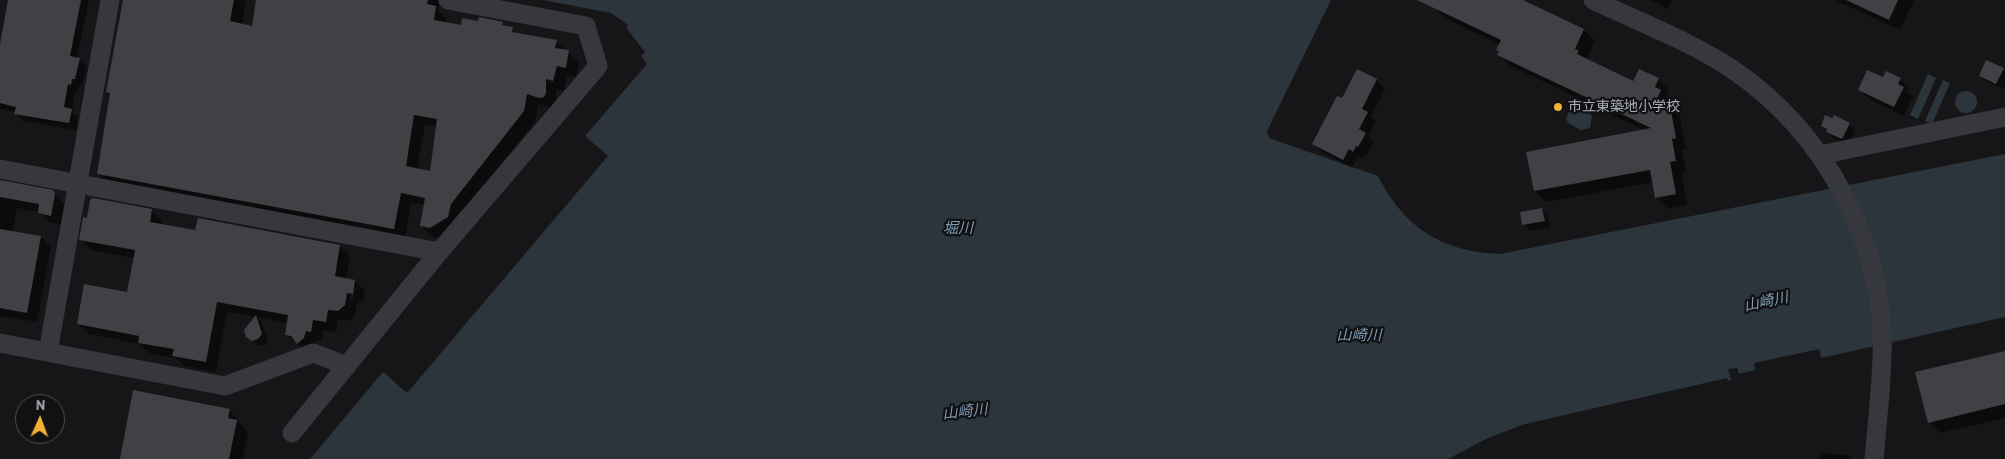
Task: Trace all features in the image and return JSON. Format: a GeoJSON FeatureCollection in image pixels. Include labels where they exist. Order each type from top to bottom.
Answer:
{"type":"FeatureCollection","features":[{"type":"Feature","properties":{"kind":"street"},"geometry":{"type":"LineString","coordinates":[[48,352],[110,0]]}},
{"type":"Feature","properties":{"kind":"street"},"geometry":{"type":"LineString","coordinates":[[292,434],[439,252],[598,66],[586,26],[448,0]]}},
{"type":"Feature","properties":{"kind":"street"},"geometry":{"type":"LineString","coordinates":[[1593,0],[1679,41],[1732,69],[1774,102],[1820,155],[1854,217],[1872,264],[1878,299],[1882,356],[1874,459]]}},
{"type":"Feature","properties":{"kind":"street"},"geometry":{"type":"LineString","coordinates":[[1820,155],[2005,117]]}},
{"type":"Feature","properties":{"kind":"street"},"geometry":{"type":"LineString","coordinates":[[0,169],[439,252]]}},
{"type":"Feature","properties":{"kind":"street"},"geometry":{"type":"LineString","coordinates":[[0,343],[225,386],[313,353],[347,366]]}},
{"type":"Feature","properties":{"kind":"water","name":"堀川"},"geometry":{"type":"Polygon","coordinates":[[[543,0],[1331,0],[1267,131],[1269,138],[1378,176],[1400,210],[1427,234],[1443,242],[1479,252],[1500,254],[2005,154],[2005,317],[1821,358],[1819,349],[1754,363],[1755,370],[1739,374],[1737,368],[1728,369],[1731,380],[1728,381],[1727,378],[1525,424],[1488,438],[1448,459],[310,459],[383,372],[407,393],[608,156],[585,136],[647,64],[641,56],[645,52],[627,29],[628,25],[611,13],[543,0]]]}},
{"type":"Feature","properties":{"kind":"water"},"geometry":{"type":"Polygon","coordinates":[[[1928,74],[1936,78],[1918,119],[1910,115],[1928,74]]]}},
{"type":"Feature","properties":{"kind":"water"},"geometry":{"type":"Polygon","coordinates":[[[1943,80],[1950,83],[1932,124],[1925,121],[1943,80]]]}},
{"type":"Feature","properties":{"kind":"water"},"geometry":{"type":"Polygon","coordinates":[[[1966,91],[1974,94],[1977,102],[1974,110],[1966,113],[1958,110],[1955,102],[1958,94],[1966,91]]]}},
{"type":"Feature","properties":{"kind":"water"},"geometry":{"type":"Polygon","coordinates":[[[1571,108],[1592,115],[1590,128],[1581,130],[1568,123],[1566,118],[1571,108]]]}},
{"type":"Feature","properties":{"kind":"building"},"geometry":{"type":"Polygon","coordinates":[[[8,0],[81,0],[70,56],[80,58],[75,79],[72,79],[71,85],[68,84],[64,107],[72,109],[69,123],[14,114],[16,107],[0,103],[0,44],[8,0]]]}},
{"type":"Feature","properties":{"kind":"building"},"geometry":{"type":"Polygon","coordinates":[[[123,0],[234,0],[230,21],[252,26],[256,0],[428,0],[427,4],[436,6],[434,20],[461,25],[462,18],[478,21],[479,17],[503,22],[502,25],[513,27],[512,32],[557,40],[555,48],[569,50],[566,68],[557,66],[553,81],[546,79],[546,93],[544,97],[539,98],[527,94],[524,111],[451,204],[448,217],[430,228],[420,226],[425,198],[401,193],[394,229],[97,174],[110,93],[106,92],[123,0]],[[414,115],[406,166],[430,171],[437,119],[414,115]]]}},
{"type":"Feature","properties":{"kind":"building"},"geometry":{"type":"Polygon","coordinates":[[[1417,0],[1523,0],[1584,29],[1575,49],[1579,51],[1577,54],[1633,81],[1639,69],[1659,78],[1655,87],[1661,90],[1653,108],[1670,105],[1676,138],[1672,139],[1676,161],[1670,162],[1676,194],[1655,198],[1650,170],[1534,191],[1526,152],[1651,128],[1497,55],[1499,51],[1496,50],[1501,40],[1417,0]]]}},
{"type":"Feature","properties":{"kind":"building"},"geometry":{"type":"Polygon","coordinates":[[[1846,0],[1898,0],[1889,20],[1846,0]]]}},
{"type":"Feature","properties":{"kind":"building"},"geometry":{"type":"Polygon","coordinates":[[[1986,60],[2004,68],[1996,84],[1979,76],[1986,60]]]}},
{"type":"Feature","properties":{"kind":"building"},"geometry":{"type":"Polygon","coordinates":[[[1357,69],[1377,79],[1362,109],[1368,112],[1359,129],[1366,133],[1358,147],[1356,146],[1353,152],[1349,149],[1343,160],[1312,144],[1337,96],[1342,98],[1357,69]]]}},
{"type":"Feature","properties":{"kind":"building"},"geometry":{"type":"Polygon","coordinates":[[[1867,70],[1883,77],[1886,71],[1901,78],[1898,84],[1904,87],[1894,107],[1858,90],[1867,70]]]}},
{"type":"Feature","properties":{"kind":"building"},"geometry":{"type":"Polygon","coordinates":[[[1825,115],[1832,118],[1834,115],[1850,123],[1842,139],[1826,132],[1827,129],[1821,126],[1825,115]]]}},
{"type":"Feature","properties":{"kind":"building"},"geometry":{"type":"Polygon","coordinates":[[[0,180],[53,190],[55,194],[51,216],[38,213],[39,204],[0,197],[0,180]]]}},
{"type":"Feature","properties":{"kind":"building"},"geometry":{"type":"Polygon","coordinates":[[[93,198],[152,209],[150,222],[195,230],[198,218],[340,245],[335,276],[355,280],[353,294],[347,293],[345,305],[338,311],[328,310],[326,322],[313,320],[311,332],[306,331],[304,338],[297,344],[291,336],[285,335],[288,315],[217,302],[206,362],[172,356],[174,349],[138,343],[139,336],[77,324],[84,284],[127,292],[135,250],[79,240],[83,217],[87,218],[90,200],[93,198]]]}},
{"type":"Feature","properties":{"kind":"building"},"geometry":{"type":"Polygon","coordinates":[[[1542,208],[1545,221],[1522,225],[1520,212],[1542,208]]]}},
{"type":"Feature","properties":{"kind":"building"},"geometry":{"type":"Polygon","coordinates":[[[0,229],[41,236],[27,313],[0,308],[0,229]]]}},
{"type":"Feature","properties":{"kind":"building"},"geometry":{"type":"Polygon","coordinates":[[[256,315],[262,334],[258,339],[252,341],[246,337],[244,330],[256,315]]]}},
{"type":"Feature","properties":{"kind":"building"},"geometry":{"type":"Polygon","coordinates":[[[2005,351],[2005,404],[1928,423],[1915,372],[2005,351]]]}},
{"type":"Feature","properties":{"kind":"building"},"geometry":{"type":"Polygon","coordinates":[[[133,390],[230,409],[228,418],[237,420],[229,459],[120,459],[133,390]]]}},
{"type":"Feature","properties":{"kind":"place","name":"市立東築地小学校"},"geometry":{"type":"Point","coordinates":[1558,107]}},
{"type":"Feature","properties":{"kind":"water label","name":"山崎川"},"geometry":{"type":"Point","coordinates":[1766,302]}},
{"type":"Feature","properties":{"kind":"water label","name":"山崎川"},"geometry":{"type":"Point","coordinates":[1359,336]}},
{"type":"Feature","properties":{"kind":"water label","name":"山崎川"},"geometry":{"type":"Point","coordinates":[965,412]}}]}
